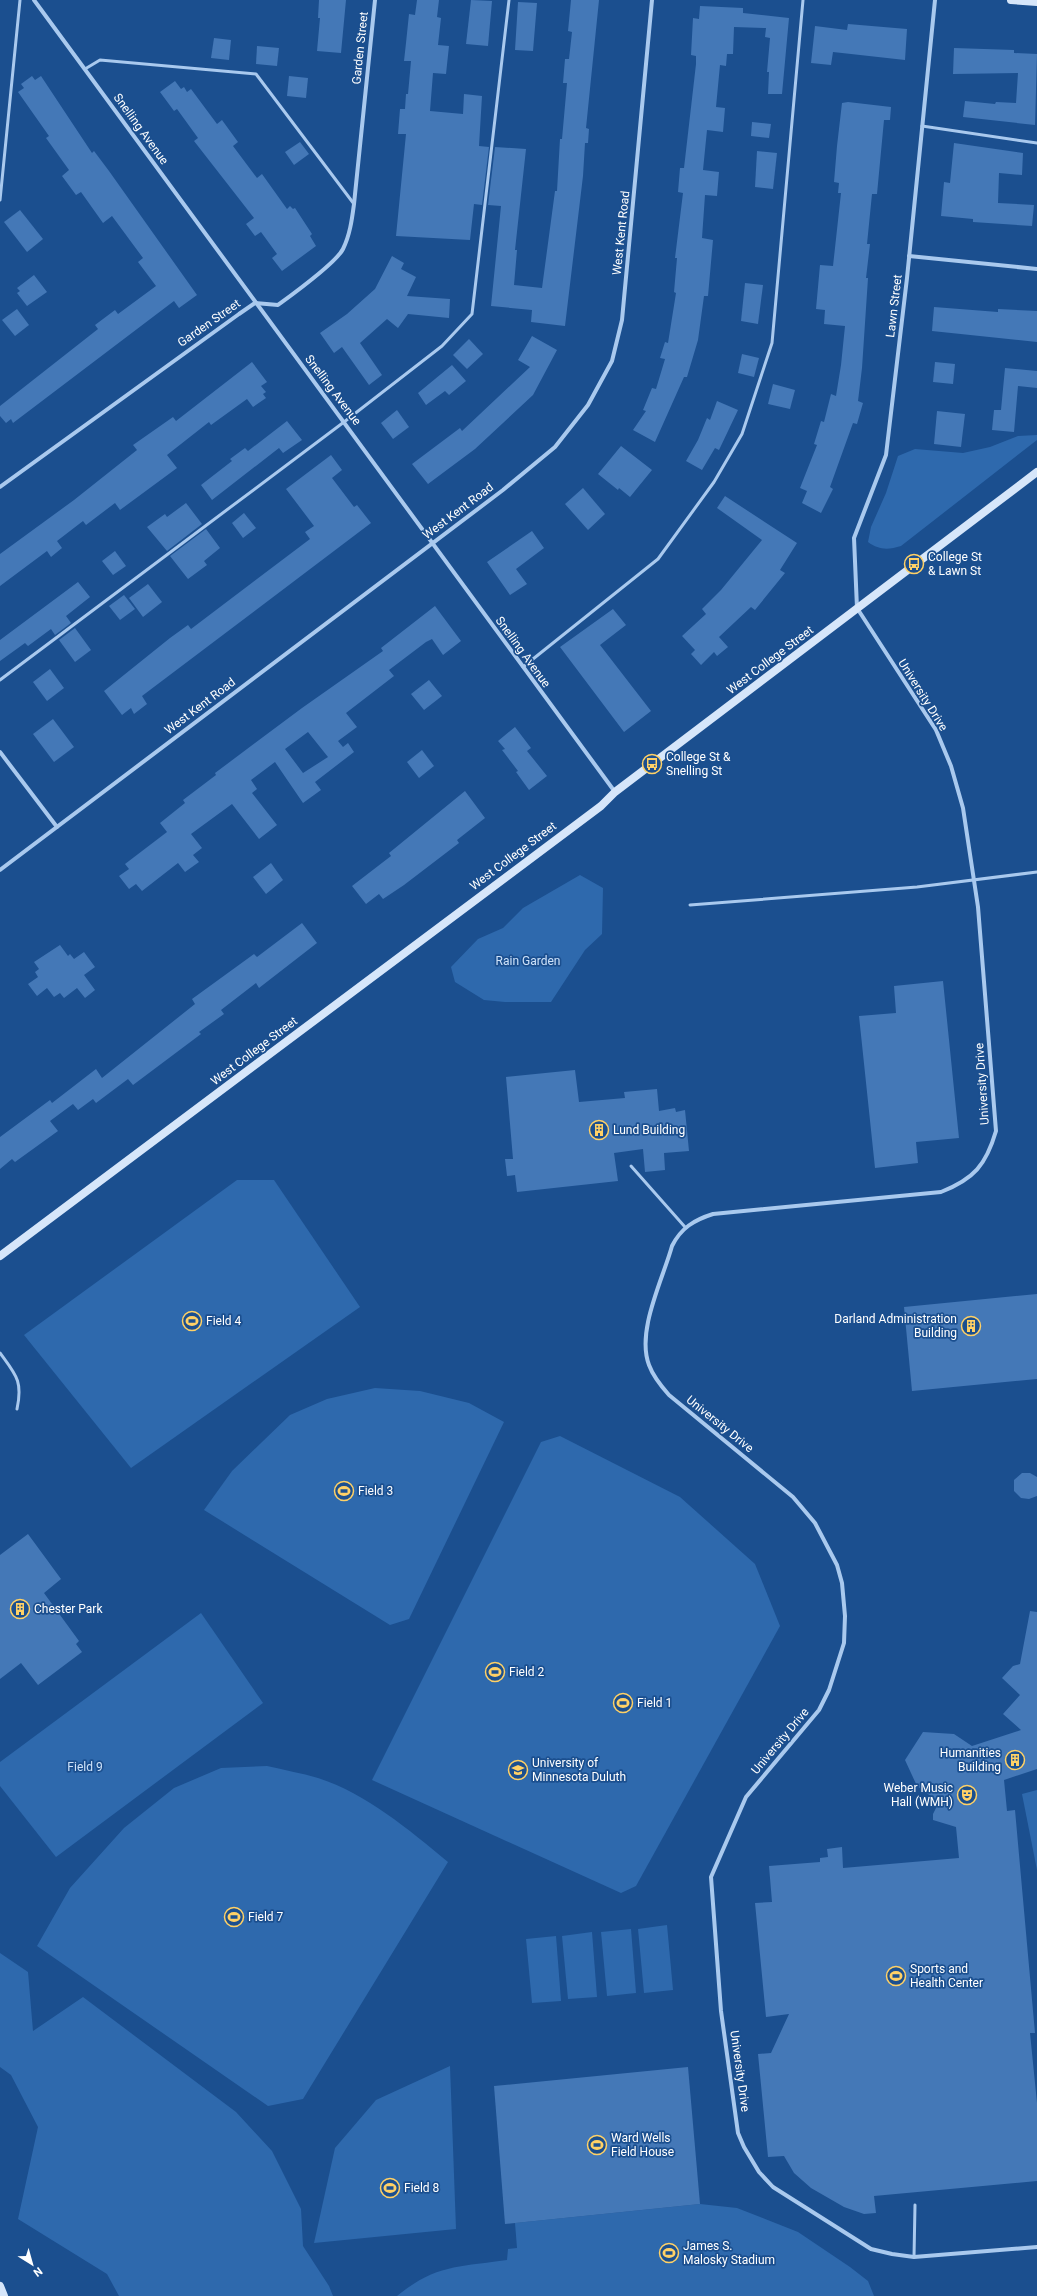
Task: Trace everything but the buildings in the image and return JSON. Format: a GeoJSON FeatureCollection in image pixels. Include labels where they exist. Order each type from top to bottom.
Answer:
{"type":"FeatureCollection","features":[{"type":"Feature","properties":{"kind":"street","name":"Snelling Avenue"},"geometry":{"type":"LineString","coordinates":[[34,0],[255,303],[344,422],[431,544],[615,792]]}},
{"type":"Feature","properties":{"kind":"street","name":"Garden Street"},"geometry":{"type":"LineString","coordinates":[[0,487],[215,330],[255,303],[278,304],[322,270],[343,250],[350,228],[354,204],[375,0]]}},
{"type":"Feature","properties":{"kind":"street","name":"West Kent Road"},"geometry":{"type":"LineString","coordinates":[[0,870],[431,544],[555,447],[588,405],[612,361],[622,320],[652,0]]}},
{"type":"Feature","properties":{"kind":"street","name":"Lawn Street"},"geometry":{"type":"LineString","coordinates":[[857,608],[854,538],[886,455],[936,0]]}},
{"type":"Feature","properties":{"kind":"street"},"geometry":{"type":"LineString","coordinates":[[1011,0],[1037,2]]}},
{"type":"Feature","properties":{"kind":"street"},"geometry":{"type":"LineString","coordinates":[[909,256],[1037,269]]}},
{"type":"Feature","properties":{"kind":"street","name":"West College Street"},"geometry":{"type":"LineString","coordinates":[[0,1256],[601,806],[615,792],[1037,472]]}},
{"type":"Feature","properties":{"kind":"street","name":"University Drive"},"geometry":{"type":"LineString","coordinates":[[857,608],[936,730],[951,766],[962,808],[978,907],[996,1131],[990,1152],[979,1168],[959,1185],[941,1192],[713,1214],[696,1219],[685,1227],[678,1235],[672,1246],[648,1322],[645,1349],[649,1365],[657,1381],[669,1395],[793,1498],[815,1524],[837,1565],[842,1583],[845,1616],[844,1642],[829,1690],[819,1710],[746,1797],[711,1877],[721,2010],[738,2133],[744,2147],[759,2172],[785,2196],[871,2249],[914,2257],[1037,2247]]}},
{"type":"Feature","properties":{"kind":"street"},"geometry":{"type":"LineString","coordinates":[[0,752],[57,827]]}},
{"type":"Feature","properties":{"kind":"street"},"geometry":{"type":"LineString","coordinates":[[0,2286],[4,2296]]}},
{"type":"Feature","properties":{"kind":"lane"},"geometry":{"type":"LineString","coordinates":[[0,200],[20,0]]}},
{"type":"Feature","properties":{"kind":"lane"},"geometry":{"type":"LineString","coordinates":[[0,680],[344,422],[442,346],[472,314],[509,0]]}},
{"type":"Feature","properties":{"kind":"lane"},"geometry":{"type":"LineString","coordinates":[[522,667],[658,559],[714,482],[742,434],[772,343],[803,0]]}},
{"type":"Feature","properties":{"kind":"lane"},"geometry":{"type":"LineString","coordinates":[[85,69],[100,60],[256,74],[354,204]]}},
{"type":"Feature","properties":{"kind":"lane"},"geometry":{"type":"LineString","coordinates":[[922,126],[1037,143]]}},
{"type":"Feature","properties":{"kind":"lane"},"geometry":{"type":"LineString","coordinates":[[690,905],[974,881],[1037,872]]}},
{"type":"Feature","properties":{"kind":"lane"},"geometry":{"type":"LineString","coordinates":[[631,1166],[685,1227]]}},
{"type":"Feature","properties":{"kind":"lane"},"geometry":{"type":"LineString","coordinates":[[0,1353],[15,1373],[21,1390],[17,1409]]}},
{"type":"Feature","properties":{"kind":"lane"},"geometry":{"type":"LineString","coordinates":[[914,2257],[915,2205]]}},
{"type":"Feature","properties":{"kind":"green space"},"geometry":{"type":"Polygon","coordinates":[[[1037,435],[1037,440],[901,546],[884,548],[876,547],[868,542],[871,527],[886,493],[898,456],[915,449],[963,453],[990,447],[1018,436],[1037,435]]]}},
{"type":"Feature","properties":{"kind":"green space","name":"Rain Garden"},"geometry":{"type":"Polygon","coordinates":[[[580,875],[603,888],[602,934],[585,950],[551,1002],[505,1002],[484,1000],[455,982],[451,967],[478,939],[503,928],[523,908],[580,875]]]}},
{"type":"Feature","properties":{"kind":"green space","name":"Field 4"},"geometry":{"type":"Polygon","coordinates":[[[237,1180],[274,1180],[360,1307],[131,1468],[24,1335],[237,1180]]]}},
{"type":"Feature","properties":{"kind":"green space","name":"Field 3"},"geometry":{"type":"Polygon","coordinates":[[[375,1388],[420,1391],[469,1403],[504,1422],[409,1619],[390,1625],[204,1510],[232,1471],[290,1415],[327,1399],[375,1388]]]}},
{"type":"Feature","properties":{"kind":"green space"},"geometry":{"type":"Polygon","coordinates":[[[560,1436],[680,1497],[755,1564],[780,1626],[636,1886],[621,1893],[372,1780],[541,1442],[560,1436]]]}},
{"type":"Feature","properties":{"kind":"green space","name":"Field 9"},"geometry":{"type":"Polygon","coordinates":[[[201,1613],[263,1703],[56,1857],[0,1786],[0,1762],[201,1613]]]}},
{"type":"Feature","properties":{"kind":"green space","name":"Field 7"},"geometry":{"type":"Polygon","coordinates":[[[267,1766],[318,1778],[353,1793],[402,1825],[448,1862],[303,2099],[268,2106],[37,1946],[70,1888],[124,1828],[174,1788],[221,1768],[267,1766]]]}},
{"type":"Feature","properties":{"kind":"green space"},"geometry":{"type":"Polygon","coordinates":[[[1037,1790],[1037,1870],[1022,1794],[1037,1790]]]}},
{"type":"Feature","properties":{"kind":"green space"},"geometry":{"type":"Polygon","coordinates":[[[667,1925],[673,1990],[644,1993],[638,1929],[667,1925]]]}},
{"type":"Feature","properties":{"kind":"green space"},"geometry":{"type":"Polygon","coordinates":[[[631,1929],[636,1993],[607,1996],[601,1932],[631,1929]]]}},
{"type":"Feature","properties":{"kind":"green space"},"geometry":{"type":"Polygon","coordinates":[[[592,1932],[597,1997],[568,1999],[562,1936],[592,1932]]]}},
{"type":"Feature","properties":{"kind":"green space"},"geometry":{"type":"Polygon","coordinates":[[[556,1936],[561,2001],[532,2003],[526,1939],[556,1936]]]}},
{"type":"Feature","properties":{"kind":"green space"},"geometry":{"type":"Polygon","coordinates":[[[0,1953],[28,1972],[33,2031],[83,1997],[236,2112],[272,2151],[301,2209],[303,2246],[329,2286],[333,2296],[119,2296],[107,2274],[18,2219],[38,2127],[11,2075],[0,2067],[0,1953]]]}},
{"type":"Feature","properties":{"kind":"green space","name":"Field 8"},"geometry":{"type":"Polygon","coordinates":[[[450,2066],[456,2229],[314,2243],[335,2148],[376,2100],[450,2066]]]}},
{"type":"Feature","properties":{"kind":"green space","name":"James S. Malosky Stadium"},"geometry":{"type":"Polygon","coordinates":[[[700,2204],[737,2208],[798,2232],[868,2281],[874,2296],[397,2296],[424,2278],[437,2272],[462,2266],[507,2260],[508,2249],[517,2248],[515,2223],[700,2204]]]}},
{"type":"Feature","properties":{"kind":"place","name":"College St & Lawn St"},"geometry":{"type":"Point","coordinates":[914,564]}},
{"type":"Feature","properties":{"kind":"place","name":"College St & Snelling St"},"geometry":{"type":"Point","coordinates":[652,764]}},
{"type":"Feature","properties":{"kind":"place","name":"Lund Building"},"geometry":{"type":"Point","coordinates":[599,1130]}},
{"type":"Feature","properties":{"kind":"place","name":"Field 4"},"geometry":{"type":"Point","coordinates":[192,1321]}},
{"type":"Feature","properties":{"kind":"place","name":"Darland Administration Building"},"geometry":{"type":"Point","coordinates":[971,1326]}},
{"type":"Feature","properties":{"kind":"place","name":"Field 3"},"geometry":{"type":"Point","coordinates":[344,1491]}},
{"type":"Feature","properties":{"kind":"place","name":"Chester Park"},"geometry":{"type":"Point","coordinates":[20,1609]}},
{"type":"Feature","properties":{"kind":"place","name":"Field 2"},"geometry":{"type":"Point","coordinates":[495,1672]}},
{"type":"Feature","properties":{"kind":"place","name":"Field 1"},"geometry":{"type":"Point","coordinates":[623,1703]}},
{"type":"Feature","properties":{"kind":"place","name":"Humanities Building"},"geometry":{"type":"Point","coordinates":[1015,1760]}},
{"type":"Feature","properties":{"kind":"place","name":"University of Minnesota Duluth"},"geometry":{"type":"Point","coordinates":[518,1770]}},
{"type":"Feature","properties":{"kind":"place","name":"Weber Music Hall (WMH)"},"geometry":{"type":"Point","coordinates":[967,1795]}},
{"type":"Feature","properties":{"kind":"place","name":"Field 7"},"geometry":{"type":"Point","coordinates":[234,1917]}},
{"type":"Feature","properties":{"kind":"place","name":"Sports and Health Center"},"geometry":{"type":"Point","coordinates":[896,1976]}},
{"type":"Feature","properties":{"kind":"place","name":"Ward Wells Field House"},"geometry":{"type":"Point","coordinates":[597,2145]}},
{"type":"Feature","properties":{"kind":"place","name":"Field 8"},"geometry":{"type":"Point","coordinates":[390,2188]}},
{"type":"Feature","properties":{"kind":"place","name":"James S. Malosky Stadium"},"geometry":{"type":"Point","coordinates":[669,2253]}}]}
